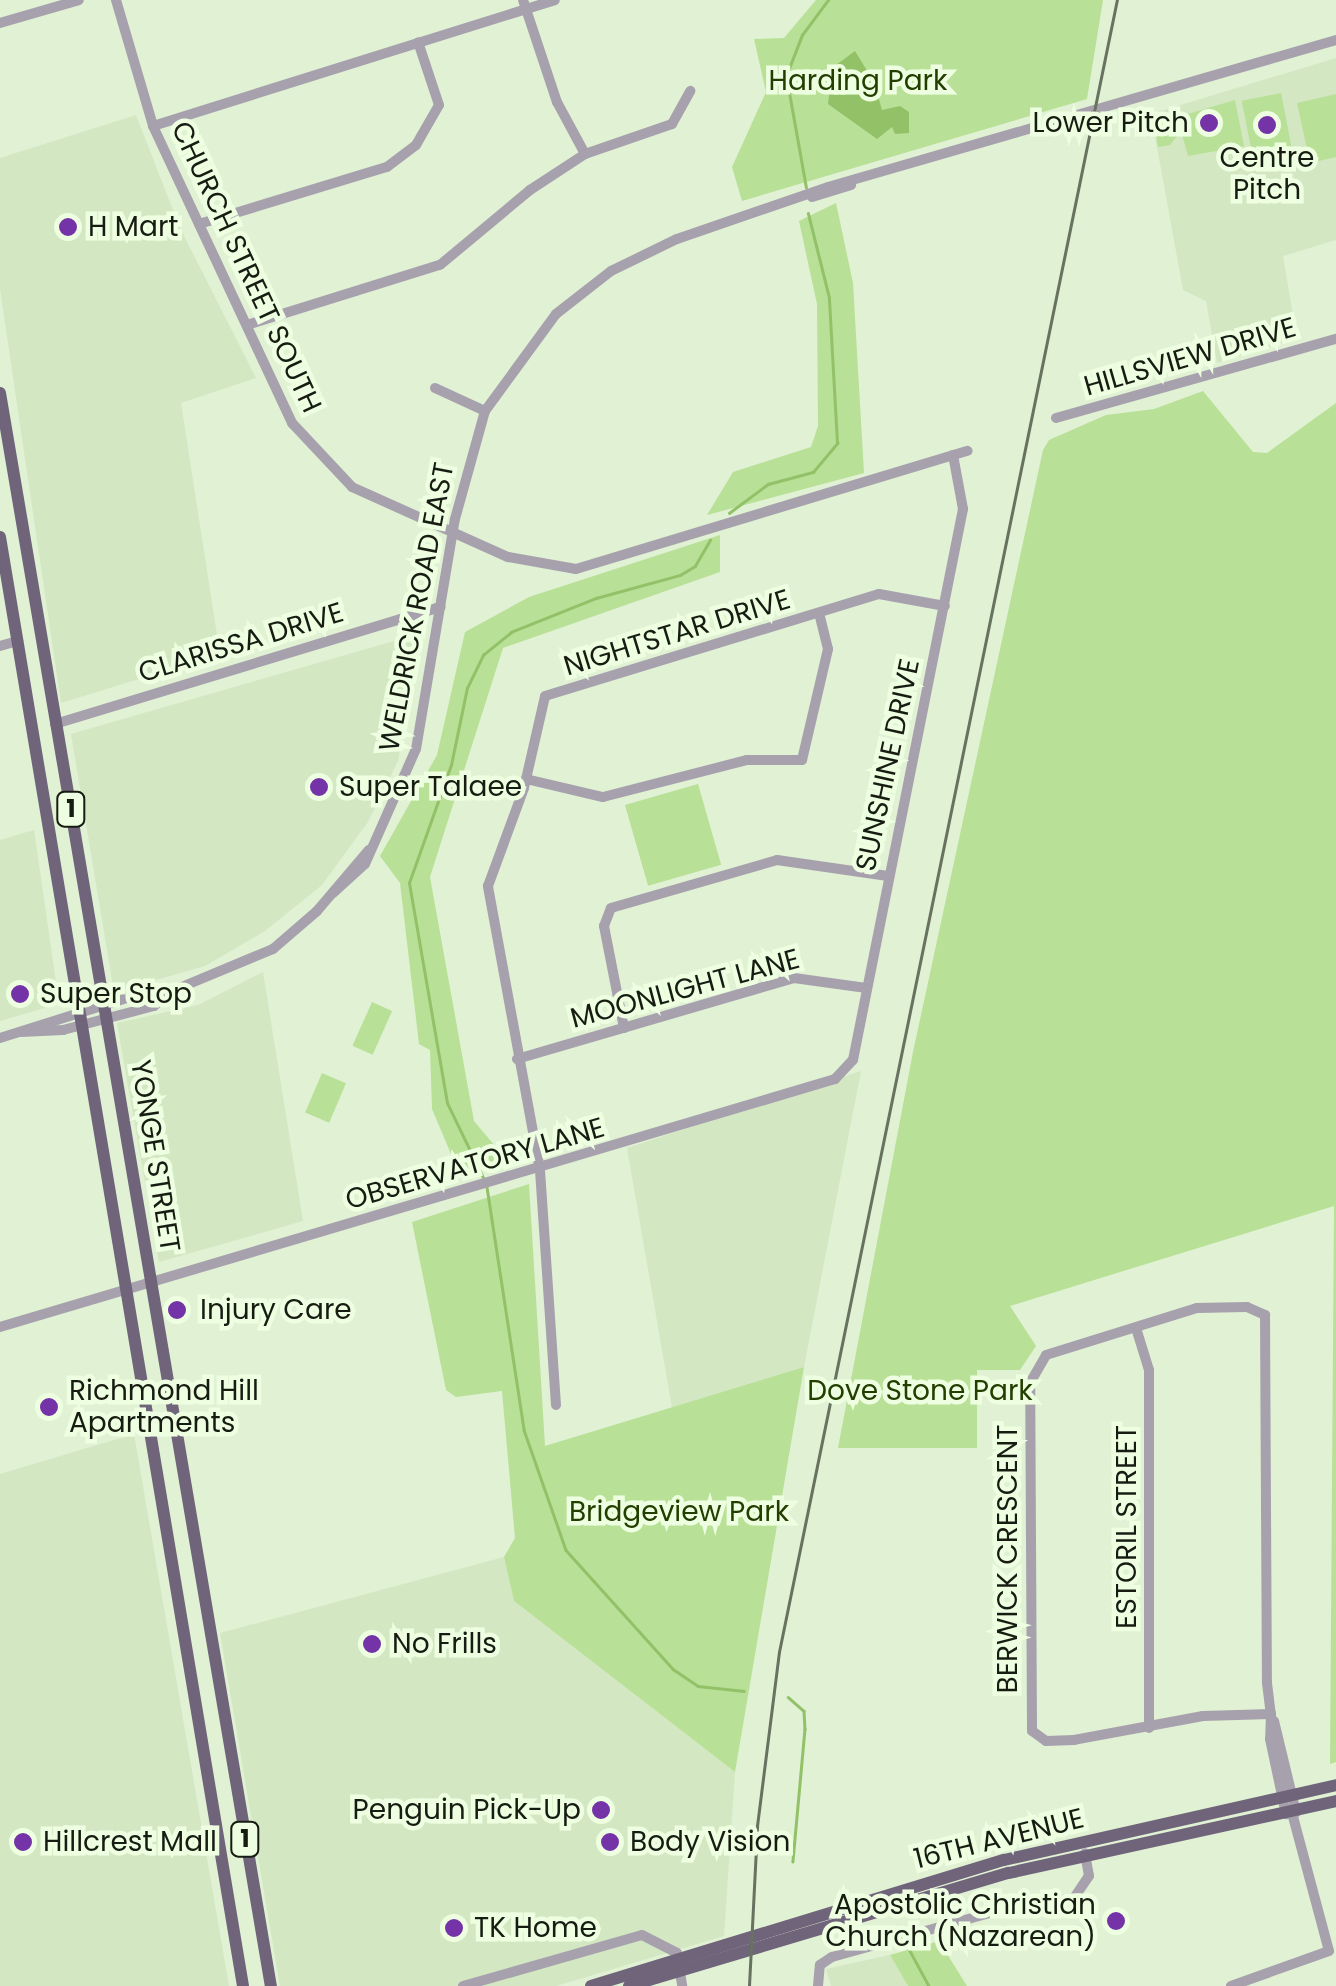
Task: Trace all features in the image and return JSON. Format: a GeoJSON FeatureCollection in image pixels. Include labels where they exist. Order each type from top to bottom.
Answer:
{"type":"FeatureCollection","features":[{"type":"Feature","properties":{"kind":"main road","name":"YONGE STREET"},"geometry":{"type":"LineString","coordinates":[[0,394],[4,442],[106,1004],[271,1986]]}},
{"type":"Feature","properties":{"kind":"main road","name":"YONGE STREET"},"geometry":{"type":"LineString","coordinates":[[0,537],[243,1986]]}},
{"type":"Feature","properties":{"kind":"main road","name":"16TH AVENUE"},"geometry":{"type":"LineString","coordinates":[[591,1986],[658,1971],[790,1929],[1336,1785]]}},
{"type":"Feature","properties":{"kind":"main road","name":"16TH AVENUE"},"geometry":{"type":"LineString","coordinates":[[1084,1850],[1336,1802]]}},
{"type":"Feature","properties":{"kind":"main road","name":"16TH AVENUE"},"geometry":{"type":"LineString","coordinates":[[629,1986],[658,1971]]}},
{"type":"Feature","properties":{"kind":"street"},"geometry":{"type":"LineString","coordinates":[[0,23],[79,0]]}},
{"type":"Feature","properties":{"kind":"street","name":"CHURCH STREET SOUTH"},"geometry":{"type":"LineString","coordinates":[[116,0],[153,126],[250,324],[292,423],[314,453],[352,487],[452,534],[559,570],[968,450]]}},
{"type":"Feature","properties":{"kind":"street"},"geometry":{"type":"LineString","coordinates":[[153,126],[524,4],[554,0]]}},
{"type":"Feature","properties":{"kind":"street"},"geometry":{"type":"LineString","coordinates":[[524,4],[557,102],[585,154]]}},
{"type":"Feature","properties":{"kind":"street","name":"WELDRICK ROAD EAST"},"geometry":{"type":"LineString","coordinates":[[21,1032],[80,1025],[154,1006],[172,991],[273,949],[334,893],[370,850],[416,748],[452,534],[486,411],[538,333],[611,271],[678,238],[1336,40]]}},
{"type":"Feature","properties":{"kind":"street"},"geometry":{"type":"LineString","coordinates":[[199,224],[387,166],[416,145],[438,105],[418,42]]}},
{"type":"Feature","properties":{"kind":"street"},"geometry":{"type":"LineString","coordinates":[[250,324],[440,264],[530,190],[585,154],[672,124],[690,91]]}},
{"type":"Feature","properties":{"kind":"street","name":"HILLSVIEW DRIVE"},"geometry":{"type":"LineString","coordinates":[[1056,418],[1336,339]]}},
{"type":"Feature","properties":{"kind":"street"},"geometry":{"type":"LineString","coordinates":[[435,388],[486,411]]}},
{"type":"Feature","properties":{"kind":"street","name":"SUNSHINE DRIVE"},"geometry":{"type":"LineString","coordinates":[[835,1079],[853,1060],[945,606],[963,509],[952,455]]}},
{"type":"Feature","properties":{"kind":"street","name":"NIGHTSTAR DRIVE"},"geometry":{"type":"LineString","coordinates":[[556,1405],[540,1170],[488,886],[526,779],[544,696],[880,594],[945,606]]}},
{"type":"Feature","properties":{"kind":"street","name":"CLARISSA DRIVE"},"geometry":{"type":"LineString","coordinates":[[55,724],[441,607]]}},
{"type":"Feature","properties":{"kind":"street"},"geometry":{"type":"LineString","coordinates":[[526,779],[603,798],[747,760],[802,760],[828,650],[820,614]]}},
{"type":"Feature","properties":{"kind":"street"},"geometry":{"type":"LineString","coordinates":[[0,646],[18,641]]}},
{"type":"Feature","properties":{"kind":"street"},"geometry":{"type":"LineString","coordinates":[[624,1028],[604,926],[611,908],[778,860],[888,876]]}},
{"type":"Feature","properties":{"kind":"street","name":"MOONLIGHT LANE"},"geometry":{"type":"LineString","coordinates":[[517,1059],[794,978],[866,988]]}},
{"type":"Feature","properties":{"kind":"street","name":"WELDRICK ROAD EAST"},"geometry":{"type":"LineString","coordinates":[[21,1032],[78,1010],[156,989],[172,991]]}},
{"type":"Feature","properties":{"kind":"street"},"geometry":{"type":"LineString","coordinates":[[0,1038],[21,1032]]}},
{"type":"Feature","properties":{"kind":"street","name":"OBSERVATORY LANE"},"geometry":{"type":"LineString","coordinates":[[0,1327],[471,1186],[540,1170],[835,1079]]}},
{"type":"Feature","properties":{"kind":"street","name":"BERWICK CRESCENT"},"geometry":{"type":"LineString","coordinates":[[1231,1986],[1329,1951],[1291,1813],[1271,1714],[1265,1315],[1247,1306],[1196,1308],[1046,1355],[1032,1371],[1032,1731],[1046,1741],[1149,1728],[1224,1713],[1271,1714]]}},
{"type":"Feature","properties":{"kind":"street","name":"ESTORIL STREET"},"geometry":{"type":"LineString","coordinates":[[1136,1328],[1149,1370],[1149,1728]]}},
{"type":"Feature","properties":{"kind":"street","name":"16TH AVENUE"},"geometry":{"type":"LineString","coordinates":[[818,1986],[820,1965],[971,1917],[1074,1898],[1089,1876],[1084,1850]]}},
{"type":"Feature","properties":{"kind":"street"},"geometry":{"type":"LineString","coordinates":[[463,1986],[642,1935],[678,1953],[682,1986]]}},
{"type":"Feature","properties":{"kind":"shaded area"},"geometry":{"type":"Polygon","coordinates":[[[855,51],[874,82],[882,110],[900,106],[909,112],[909,133],[895,134],[892,127],[877,139],[828,104],[832,68],[855,51]]]}},
{"type":"Feature","properties":{"kind":"shaded area"},"geometry":{"type":"Polygon","coordinates":[[[1336,58],[1336,240],[1283,256],[1297,339],[1217,363],[1206,301],[1183,290],[1151,114],[1336,58]]]}},
{"type":"Feature","properties":{"kind":"shaded area"},"geometry":{"type":"Polygon","coordinates":[[[136,115],[180,228],[256,378],[181,403],[220,654],[61,703],[0,289],[0,158],[136,115]]]}},
{"type":"Feature","properties":{"kind":"shaded area"},"geometry":{"type":"Polygon","coordinates":[[[422,633],[398,761],[368,822],[322,885],[265,931],[205,966],[114,992],[71,734],[422,633]]]}},
{"type":"Feature","properties":{"kind":"shaded area"},"geometry":{"type":"Polygon","coordinates":[[[34,830],[58,996],[51,1006],[0,1021],[0,840],[34,830]]]}},
{"type":"Feature","properties":{"kind":"shaded area"},"geometry":{"type":"Polygon","coordinates":[[[263,972],[303,1221],[159,1262],[117,1023],[198,1005],[263,972]]]}},
{"type":"Feature","properties":{"kind":"shaded area"},"geometry":{"type":"Polygon","coordinates":[[[861,1071],[804,1367],[672,1408],[627,1148],[861,1071]]]}},
{"type":"Feature","properties":{"kind":"shaded area"},"geometry":{"type":"Polygon","coordinates":[[[134,1434],[229,1986],[0,1986],[0,1474],[134,1434]]]}},
{"type":"Feature","properties":{"kind":"shaded area"},"geometry":{"type":"Polygon","coordinates":[[[504,1557],[514,1601],[735,1772],[724,1936],[556,1986],[280,1986],[220,1633],[504,1557]]]}},
{"type":"Feature","properties":{"kind":"shaded area"},"geometry":{"type":"Polygon","coordinates":[[[890,1955],[908,1986],[831,1986],[826,1969],[890,1955]]]}},
{"type":"Feature","properties":{"kind":"green space","name":"Harding Park"},"geometry":{"type":"Polygon","coordinates":[[[816,0],[1103,0],[1087,99],[742,201],[732,167],[766,92],[754,39],[784,38],[816,0]]]}},
{"type":"Feature","properties":{"kind":"green space","name":"Centre Pitch"},"geometry":{"type":"Polygon","coordinates":[[[1281,93],[1292,149],[1253,157],[1242,101],[1281,93]]]}},
{"type":"Feature","properties":{"kind":"green space"},"geometry":{"type":"Polygon","coordinates":[[[1336,94],[1336,157],[1310,163],[1297,103],[1336,94]]]}},
{"type":"Feature","properties":{"kind":"green space","name":"Lower Pitch"},"geometry":{"type":"Polygon","coordinates":[[[1235,100],[1244,146],[1188,156],[1181,131],[1170,145],[1158,147],[1154,124],[1235,100]]]}},
{"type":"Feature","properties":{"kind":"green space"},"geometry":{"type":"Polygon","coordinates":[[[836,203],[853,283],[864,473],[707,515],[733,472],[811,447],[818,426],[817,304],[799,221],[836,203]]]}},
{"type":"Feature","properties":{"kind":"green space","name":"Dove Stone Park"},"geometry":{"type":"Polygon","coordinates":[[[1203,391],[1253,452],[1267,453],[1336,403],[1336,1762],[1330,1764],[1334,1206],[1010,1306],[1036,1346],[1020,1370],[977,1370],[977,1448],[838,1448],[913,1052],[1043,450],[1049,440],[1106,415],[1154,409],[1203,391]]]}},
{"type":"Feature","properties":{"kind":"green space"},"geometry":{"type":"Polygon","coordinates":[[[720,535],[720,572],[503,648],[430,877],[474,1121],[506,1159],[459,1173],[432,1109],[430,1050],[419,1044],[400,883],[380,856],[437,755],[465,632],[529,597],[720,535]]]}},
{"type":"Feature","properties":{"kind":"green space"},"geometry":{"type":"Polygon","coordinates":[[[698,784],[721,865],[648,886],[625,805],[698,784]]]}},
{"type":"Feature","properties":{"kind":"green space"},"geometry":{"type":"Polygon","coordinates":[[[372,1002],[392,1011],[373,1055],[352,1046],[372,1002]]]}},
{"type":"Feature","properties":{"kind":"green space"},"geometry":{"type":"Polygon","coordinates":[[[322,1073],[346,1083],[329,1123],[305,1113],[322,1073]]]}},
{"type":"Feature","properties":{"kind":"green space","name":"Bridgeview Park"},"geometry":{"type":"Polygon","coordinates":[[[529,1184],[545,1446],[804,1367],[735,1772],[514,1601],[504,1557],[515,1538],[502,1391],[456,1397],[446,1390],[412,1222],[529,1184]]]}},
{"type":"Feature","properties":{"kind":"green space"},"geometry":{"type":"Polygon","coordinates":[[[939,1941],[967,1986],[908,1986],[890,1955],[939,1941]]]}},
{"type":"Feature","properties":{"kind":"waterway"},"geometry":{"type":"LineString","coordinates":[[806,188],[786,76],[802,35],[828,0]]}},
{"type":"Feature","properties":{"kind":"waterway"},"geometry":{"type":"LineString","coordinates":[[729,513],[768,484],[813,472],[837,443],[829,298],[808,214]]}},
{"type":"Feature","properties":{"kind":"waterway"},"geometry":{"type":"LineString","coordinates":[[484,1180],[447,1103],[409,883],[451,765],[467,688],[483,655],[511,632],[596,598],[680,575],[695,566],[710,540]]}},
{"type":"Feature","properties":{"kind":"waterway"},"geometry":{"type":"LineString","coordinates":[[487,1187],[524,1430],[566,1550],[673,1669],[698,1686],[744,1691]]}},
{"type":"Feature","properties":{"kind":"waterway"},"geometry":{"type":"LineString","coordinates":[[788,1697],[804,1711],[805,1729],[793,1861]]}},
{"type":"Feature","properties":{"kind":"waterway"},"geometry":{"type":"LineString","coordinates":[[909,1949],[929,1986]]}},
{"type":"Feature","properties":{"kind":"railway"},"geometry":{"type":"LineString","coordinates":[[749,1986],[757,1826],[779,1652],[1117,0]]}},
{"type":"Feature","properties":{"kind":"place","name":"Lower Pitch"},"geometry":{"type":"Point","coordinates":[1209,123]}},
{"type":"Feature","properties":{"kind":"place","name":"Centre Pitch"},"geometry":{"type":"Point","coordinates":[1267,125]}},
{"type":"Feature","properties":{"kind":"place","name":"H Mart"},"geometry":{"type":"Point","coordinates":[68,227]}},
{"type":"Feature","properties":{"kind":"place","name":"Super Talaee"},"geometry":{"type":"Point","coordinates":[319,787]}},
{"type":"Feature","properties":{"kind":"place","name":"Super Stop"},"geometry":{"type":"Point","coordinates":[20,994]}},
{"type":"Feature","properties":{"kind":"place","name":"Injury Care"},"geometry":{"type":"Point","coordinates":[177,1310]}},
{"type":"Feature","properties":{"kind":"place","name":"Richmond Hill Apartments"},"geometry":{"type":"Point","coordinates":[49,1407]}},
{"type":"Feature","properties":{"kind":"place","name":"No Frills"},"geometry":{"type":"Point","coordinates":[372,1644]}},
{"type":"Feature","properties":{"kind":"place","name":"Penguin Pick-Up"},"geometry":{"type":"Point","coordinates":[601,1810]}},
{"type":"Feature","properties":{"kind":"place","name":"Hillcrest Mall"},"geometry":{"type":"Point","coordinates":[23,1842]}},
{"type":"Feature","properties":{"kind":"place","name":"Body Vision"},"geometry":{"type":"Point","coordinates":[610,1842]}},
{"type":"Feature","properties":{"kind":"place","name":"Apostolic Christian Church (Nazarean)"},"geometry":{"type":"Point","coordinates":[1116,1921]}},
{"type":"Feature","properties":{"kind":"place","name":"TK Home"},"geometry":{"type":"Point","coordinates":[454,1928]}}]}
